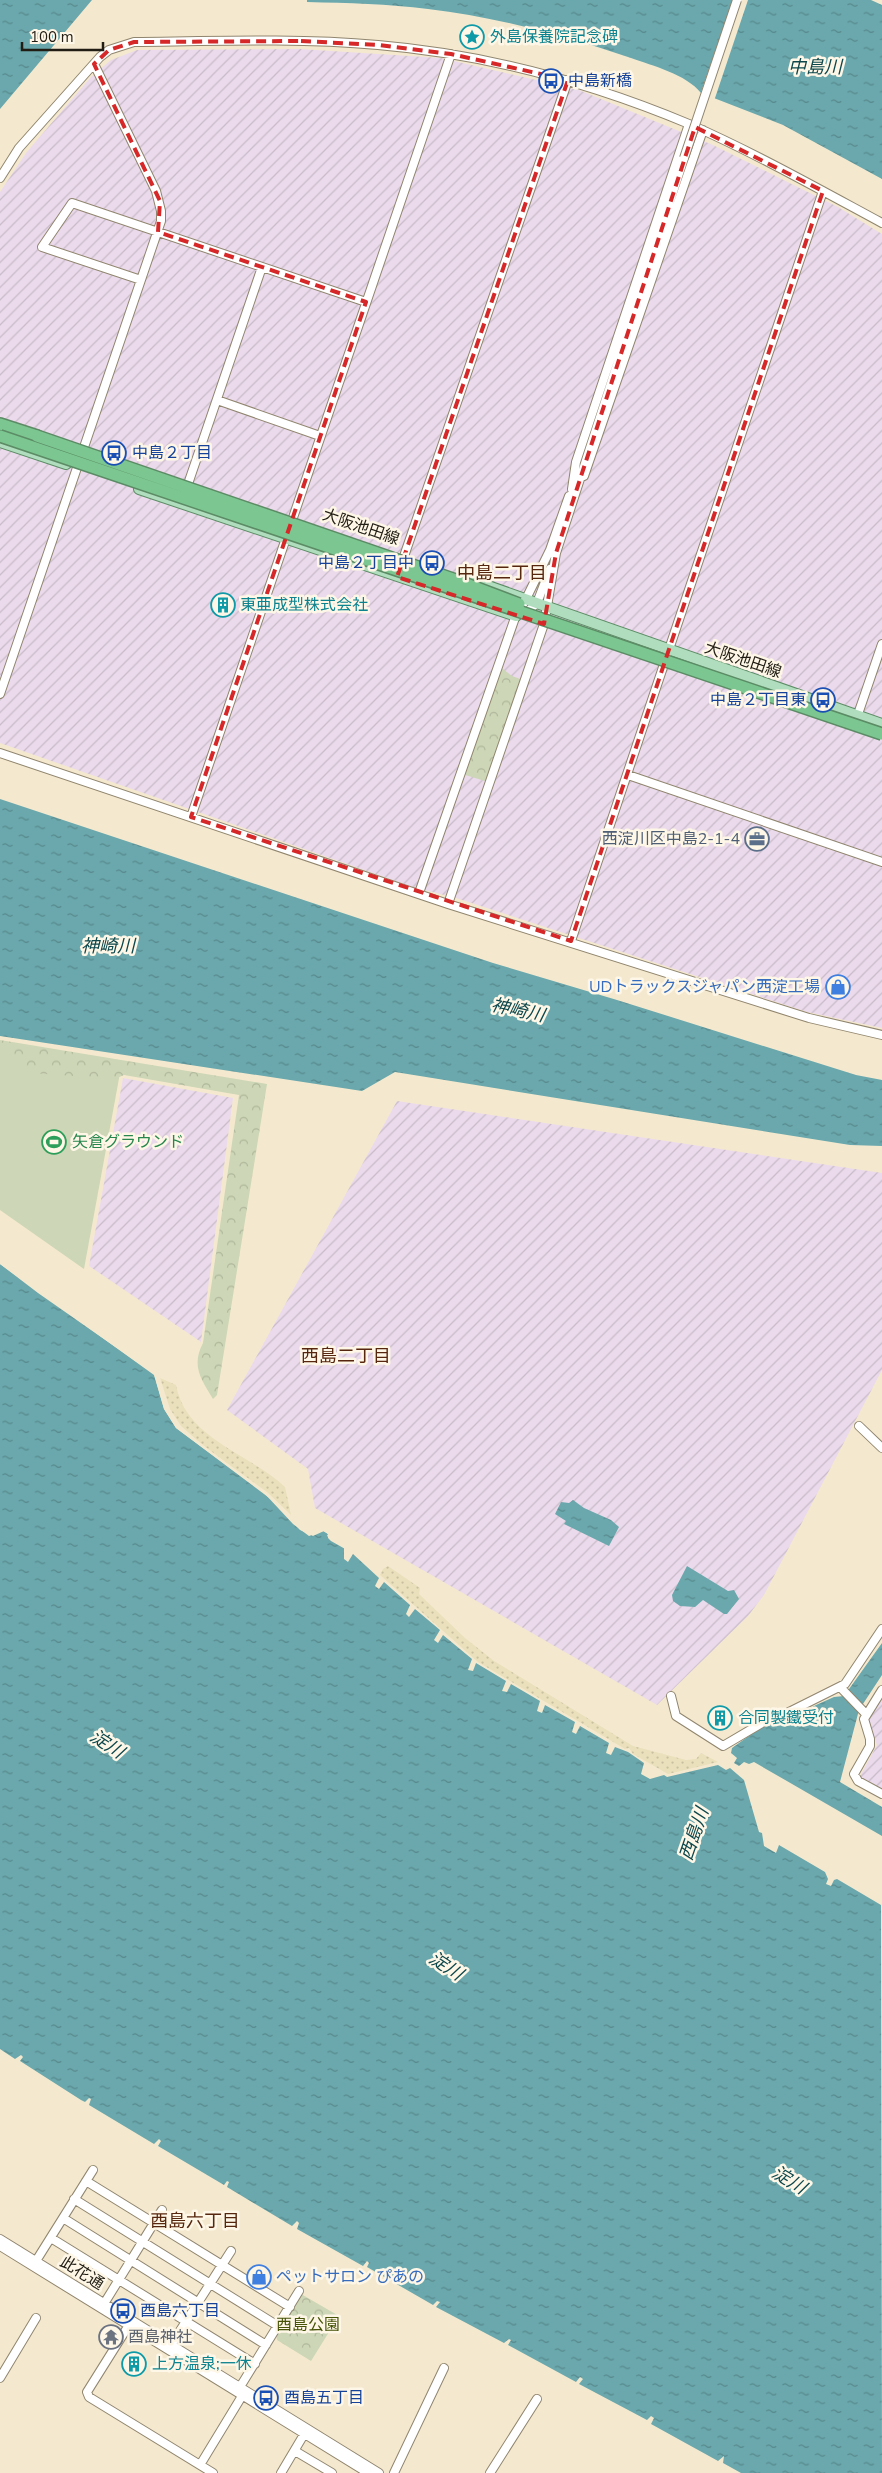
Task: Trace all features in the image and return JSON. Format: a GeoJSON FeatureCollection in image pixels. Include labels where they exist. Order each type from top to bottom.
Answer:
{"type":"FeatureCollection","features":[{"type":"Feature","properties":{"kind":"highway"},"geometry":{"type":"LineString","coordinates":[[0,424],[882,728]]}},
{"type":"Feature","properties":{"kind":"highway"},"geometry":{"type":"LineString","coordinates":[[0,436],[243,516],[882,734]]}},
{"type":"Feature","properties":{"kind":"highway"},"geometry":{"type":"LineString","coordinates":[[37,436],[94,462],[243,516],[464,589],[480,596],[508,613]]}},
{"type":"Feature","properties":{"kind":"highway"},"geometry":{"type":"LineString","coordinates":[[243,516],[289,529]]}},
{"type":"Feature","properties":{"kind":"main road","name":"大阪池田線"},"geometry":{"type":"LineString","coordinates":[[0,418],[188,484],[397,577],[544,624],[882,738]]}},
{"type":"Feature","properties":{"kind":"main road","name":"大阪池田線"},"geometry":{"type":"LineString","coordinates":[[0,442],[77,468],[289,529],[404,557],[882,724]]}},
{"type":"Feature","properties":{"kind":"street"},"geometry":{"type":"LineString","coordinates":[[448,904],[544,624],[556,553],[574,490],[737,0]]}},
{"type":"Feature","properties":{"kind":"street"},"geometry":{"type":"LineString","coordinates":[[0,178],[19,148],[94,64],[109,50],[134,42],[301,41],[379,45],[451,54],[568,80],[689,124],[823,191],[882,224]]}},
{"type":"Feature","properties":{"kind":"street"},"geometry":{"type":"LineString","coordinates":[[191,817],[451,54]]}},
{"type":"Feature","properties":{"kind":"street"},"geometry":{"type":"LineString","coordinates":[[0,694],[4,672],[84,448],[161,221],[160,201],[94,64]]}},
{"type":"Feature","properties":{"kind":"street"},"geometry":{"type":"LineString","coordinates":[[397,577],[568,80]]}},
{"type":"Feature","properties":{"kind":"street"},"geometry":{"type":"LineString","coordinates":[[574,490],[576,462],[689,124]]}},
{"type":"Feature","properties":{"kind":"street"},"geometry":{"type":"LineString","coordinates":[[532,601],[574,490],[588,468],[702,130]]}},
{"type":"Feature","properties":{"kind":"street"},"geometry":{"type":"LineString","coordinates":[[571,941],[666,665],[669,651],[823,191]]}},
{"type":"Feature","properties":{"kind":"street"},"geometry":{"type":"LineString","coordinates":[[141,280],[42,247],[72,203],[366,302]]}},
{"type":"Feature","properties":{"kind":"street"},"geometry":{"type":"LineString","coordinates":[[188,484],[262,267]]}},
{"type":"Feature","properties":{"kind":"street"},"geometry":{"type":"LineString","coordinates":[[216,400],[320,436]]}},
{"type":"Feature","properties":{"kind":"street"},"geometry":{"type":"LineString","coordinates":[[419,893],[508,613],[532,601],[556,553]]}},
{"type":"Feature","properties":{"kind":"street"},"geometry":{"type":"LineString","coordinates":[[853,728],[882,644]]}},
{"type":"Feature","properties":{"kind":"street"},"geometry":{"type":"LineString","coordinates":[[0,753],[448,904],[571,941],[809,1018],[882,1035]]}},
{"type":"Feature","properties":{"kind":"street"},"geometry":{"type":"LineString","coordinates":[[628,775],[882,862]]}},
{"type":"Feature","properties":{"kind":"street"},"geometry":{"type":"LineString","coordinates":[[859,1426],[882,1448]]}},
{"type":"Feature","properties":{"kind":"street"},"geometry":{"type":"LineString","coordinates":[[670,1696],[676,1716],[723,1746],[767,1720],[775,1719],[843,1689],[882,1629]]}},
{"type":"Feature","properties":{"kind":"street"},"geometry":{"type":"LineString","coordinates":[[843,1689],[864,1711]]}},
{"type":"Feature","properties":{"kind":"street"},"geometry":{"type":"LineString","coordinates":[[882,1690],[864,1711],[870,1746],[854,1774],[858,1781],[882,1794]]}},
{"type":"Feature","properties":{"kind":"street"},"geometry":{"type":"LineString","coordinates":[[36,2261],[92,2170]]}},
{"type":"Feature","properties":{"kind":"street"},"geometry":{"type":"LineString","coordinates":[[86,2181],[290,2307]]}},
{"type":"Feature","properties":{"kind":"street"},"geometry":{"type":"LineString","coordinates":[[74,2199],[278,2326]]}},
{"type":"Feature","properties":{"kind":"street"},"geometry":{"type":"LineString","coordinates":[[103,2306],[162,2210]]}},
{"type":"Feature","properties":{"kind":"street"},"geometry":{"type":"LineString","coordinates":[[63,2218],[266,2345]]}},
{"type":"Feature","properties":{"kind":"street"},"geometry":{"type":"LineString","coordinates":[[50,2238],[255,2364]]}},
{"type":"Feature","properties":{"kind":"street","name":"此花通"},"geometry":{"type":"LineString","coordinates":[[0,2239],[36,2261],[129,2325],[240,2387],[368,2473]]}},
{"type":"Feature","properties":{"kind":"street","name":"此花通"},"geometry":{"type":"LineString","coordinates":[[0,2246],[170,2347],[242,2396],[379,2473]]}},
{"type":"Feature","properties":{"kind":"street"},"geometry":{"type":"LineString","coordinates":[[170,2347],[231,2251]]}},
{"type":"Feature","properties":{"kind":"street"},"geometry":{"type":"LineString","coordinates":[[200,2465],[242,2396],[240,2387],[299,2291]]}},
{"type":"Feature","properties":{"kind":"street"},"geometry":{"type":"LineString","coordinates":[[0,2378],[36,2318]]}},
{"type":"Feature","properties":{"kind":"street"},"geometry":{"type":"LineString","coordinates":[[129,2325],[87,2392],[89,2397],[213,2473]]}},
{"type":"Feature","properties":{"kind":"street"},"geometry":{"type":"LineString","coordinates":[[394,2473],[444,2368]]}},
{"type":"Feature","properties":{"kind":"street"},"geometry":{"type":"LineString","coordinates":[[490,2473],[537,2399]]}},
{"type":"Feature","properties":{"kind":"street"},"geometry":{"type":"LineString","coordinates":[[292,2473],[283,2471],[306,2431]]}},
{"type":"Feature","properties":{"kind":"street"},"geometry":{"type":"LineString","coordinates":[[295,2451],[332,2473]]}},
{"type":"Feature","properties":{"kind":"highlighted area"},"geometry":{"type":"Polygon","coordinates":[[[301,41],[379,45],[451,54],[568,80],[397,577],[544,624],[556,553],[695,127],[823,191],[571,941],[191,817],[366,302],[158,232],[160,201],[94,64],[109,50],[134,42],[301,41]]]}},
{"type":"Feature","properties":{"kind":"shaded area"},"geometry":{"type":"Polygon","coordinates":[[[300,49],[441,58],[579,90],[713,145],[838,207],[882,234],[882,1028],[807,1012],[456,898],[413,887],[0,743],[0,192],[26,153],[91,77],[111,60],[137,50],[300,49]]]}},
{"type":"Feature","properties":{"kind":"shaded area"},"geometry":{"type":"Polygon","coordinates":[[[123,1078],[233,1098],[201,1342],[89,1266],[123,1078]]]}},
{"type":"Feature","properties":{"kind":"shaded area"},"geometry":{"type":"Polygon","coordinates":[[[397,1101],[882,1173],[882,1370],[764,1595],[748,1616],[657,1705],[315,1508],[308,1469],[227,1410],[397,1101]]]}},
{"type":"Feature","properties":{"kind":"shaded area"},"geometry":{"type":"Polygon","coordinates":[[[882,1695],[882,1791],[859,1778],[877,1745],[868,1722],[869,1714],[882,1695]]]}},
{"type":"Feature","properties":{"kind":"green space"},"geometry":{"type":"Polygon","coordinates":[[[499,666],[512,676],[523,680],[488,782],[462,774],[499,666]]]}},
{"type":"Feature","properties":{"kind":"green space"},"geometry":{"type":"Polygon","coordinates":[[[0,1040],[267,1084],[217,1395],[213,1399],[201,1379],[198,1359],[203,1343],[239,1095],[124,1075],[110,1081],[90,1077],[30,1073],[19,1060],[0,1057],[0,1040]]]}},
{"type":"Feature","properties":{"kind":"green space","name":"矢倉グラウンド"},"geometry":{"type":"Polygon","coordinates":[[[0,1046],[120,1073],[84,1269],[0,1210],[0,1046]]]}},
{"type":"Feature","properties":{"kind":"green space","name":"酉島公園"},"geometry":{"type":"Polygon","coordinates":[[[301,2294],[339,2316],[311,2361],[277,2340],[276,2334],[301,2294]]]}},
{"type":"Feature","properties":{"kind":"sand"},"geometry":{"type":"Polygon","coordinates":[[[160,1378],[176,1385],[182,1403],[192,1419],[205,1432],[285,1487],[291,1515],[267,1492],[207,1449],[181,1426],[170,1409],[160,1378]]]}},
{"type":"Feature","properties":{"kind":"sand"},"geometry":{"type":"Polygon","coordinates":[[[388,1566],[420,1588],[419,1594],[465,1638],[494,1661],[633,1746],[686,1760],[696,1759],[701,1753],[718,1762],[668,1774],[633,1754],[629,1748],[625,1749],[478,1662],[380,1575],[383,1569],[388,1566]]]}},
{"type":"Feature","properties":{"kind":"water"},"geometry":{"type":"Polygon","coordinates":[[[0,0],[92,0],[0,109],[0,0]]]}},
{"type":"Feature","properties":{"kind":"water","name":"中島川"},"geometry":{"type":"Polygon","coordinates":[[[307,0],[871,0],[882,5],[882,179],[783,125],[701,93],[695,86],[678,76],[606,50],[531,28],[454,12],[413,7],[307,2],[307,0]]]}},
{"type":"Feature","properties":{"kind":"water","name":"神崎川"},"geometry":{"type":"Polygon","coordinates":[[[0,799],[493,963],[856,1075],[882,1080],[882,1146],[850,1145],[395,1072],[362,1091],[0,1036],[0,799]]]}},
{"type":"Feature","properties":{"kind":"water"},"geometry":{"type":"Polygon","coordinates":[[[0,1264],[154,1375],[164,1409],[176,1428],[265,1494],[293,1524],[309,1536],[323,1531],[344,1548],[344,1559],[348,1562],[353,1554],[379,1578],[375,1586],[379,1589],[384,1582],[410,1605],[406,1614],[409,1617],[415,1609],[440,1630],[434,1640],[438,1643],[443,1635],[472,1659],[468,1670],[473,1671],[476,1663],[506,1681],[502,1691],[507,1692],[511,1684],[540,1701],[537,1711],[542,1713],[545,1705],[575,1722],[572,1732],[576,1734],[580,1726],[609,1743],[606,1753],[611,1755],[615,1747],[628,1752],[644,1763],[641,1774],[650,1779],[718,1765],[726,1770],[730,1768],[744,1780],[759,1832],[762,1833],[764,1846],[776,1853],[779,1845],[825,1872],[828,1879],[826,1884],[831,1886],[834,1880],[837,1879],[881,1905],[882,2473],[741,2473],[723,2463],[724,2456],[718,2461],[651,2424],[654,2418],[651,2416],[647,2420],[579,2384],[583,2379],[580,2377],[576,2382],[508,2345],[511,2340],[509,2339],[504,2343],[436,2307],[440,2302],[437,2301],[433,2305],[367,2267],[369,2263],[367,2261],[363,2266],[297,2229],[299,2223],[297,2221],[292,2226],[227,2187],[229,2182],[227,2181],[224,2185],[158,2146],[161,2141],[159,2139],[154,2144],[89,2105],[91,2099],[89,2098],[85,2102],[81,2100],[20,2061],[23,2057],[21,2055],[15,2059],[0,2049],[0,1264]]]}},
{"type":"Feature","properties":{"kind":"water"},"geometry":{"type":"Polygon","coordinates":[[[573,1500],[584,1508],[611,1520],[619,1527],[609,1546],[564,1524],[566,1521],[555,1514],[561,1502],[569,1503],[573,1500]]]}},
{"type":"Feature","properties":{"kind":"water"},"geometry":{"type":"Polygon","coordinates":[[[687,1566],[728,1591],[734,1590],[739,1599],[727,1614],[724,1614],[703,1600],[695,1607],[680,1606],[673,1601],[672,1595],[687,1566]]]}},
{"type":"Feature","properties":{"kind":"water"},"geometry":{"type":"Polygon","coordinates":[[[882,1643],[882,1675],[859,1710],[840,1782],[882,1807],[882,1836],[754,1762],[749,1764],[744,1762],[739,1766],[734,1763],[737,1758],[731,1753],[732,1748],[760,1728],[787,1721],[834,1697],[844,1696],[882,1643]]]}},
{"type":"Feature","properties":{"kind":"pier"},"geometry":{"type":"Polygon","coordinates":[[[733,0],[748,0],[714,101],[700,95],[733,0]]]}},
{"type":"Feature","properties":{"kind":"pier"},"geometry":{"type":"Polygon","coordinates":[[[0,1261],[33,1285],[24,1275],[26,1270],[31,1270],[62,1293],[63,1300],[56,1301],[38,1289],[156,1373],[166,1409],[178,1426],[274,1499],[301,1528],[312,1534],[325,1529],[331,1533],[330,1537],[346,1546],[347,1550],[331,1541],[328,1538],[328,1534],[324,1531],[313,1536],[300,1530],[272,1500],[176,1428],[164,1409],[154,1374],[38,1293],[0,1264],[0,1261]]]}},
{"type":"Feature","properties":{"kind":"place","name":"外島保養院記念碑"},"geometry":{"type":"Point","coordinates":[472,37]}},
{"type":"Feature","properties":{"kind":"place","name":"中島新橋"},"geometry":{"type":"Point","coordinates":[551,81]}},
{"type":"Feature","properties":{"kind":"place","name":"中島２丁目"},"geometry":{"type":"Point","coordinates":[114,453]}},
{"type":"Feature","properties":{"kind":"place","name":"中島２丁目中"},"geometry":{"type":"Point","coordinates":[432,563]}},
{"type":"Feature","properties":{"kind":"place","name":"東亜成型株式会社"},"geometry":{"type":"Point","coordinates":[223,605]}},
{"type":"Feature","properties":{"kind":"place","name":"中島２丁目東"},"geometry":{"type":"Point","coordinates":[823,700]}},
{"type":"Feature","properties":{"kind":"place","name":"西淀川区中島2-1-4"},"geometry":{"type":"Point","coordinates":[757,839]}},
{"type":"Feature","properties":{"kind":"place","name":"UDトラックスジャパン西淀工場"},"geometry":{"type":"Point","coordinates":[838,987]}},
{"type":"Feature","properties":{"kind":"place","name":"矢倉グラウンド"},"geometry":{"type":"Point","coordinates":[54,1142]}},
{"type":"Feature","properties":{"kind":"place","name":"合同製鐵受付"},"geometry":{"type":"Point","coordinates":[720,1718]}},
{"type":"Feature","properties":{"kind":"place","name":"ペットサロン ぴあの"},"geometry":{"type":"Point","coordinates":[259,2277]}},
{"type":"Feature","properties":{"kind":"place","name":"酉島六丁目"},"geometry":{"type":"Point","coordinates":[123,2311]}},
{"type":"Feature","properties":{"kind":"place","name":"酉島神社"},"geometry":{"type":"Point","coordinates":[111,2337]}},
{"type":"Feature","properties":{"kind":"place","name":"上方温泉;一休"},"geometry":{"type":"Point","coordinates":[134,2364]}},
{"type":"Feature","properties":{"kind":"place","name":"酉島五丁目"},"geometry":{"type":"Point","coordinates":[266,2398]}},
{"type":"Feature","properties":{"kind":"district","name":"中島二丁目"},"geometry":{"type":"Point","coordinates":[502,573]}},
{"type":"Feature","properties":{"kind":"district","name":"西島二丁目"},"geometry":{"type":"Point","coordinates":[346,1356]}},
{"type":"Feature","properties":{"kind":"district","name":"酉島六丁目"},"geometry":{"type":"Point","coordinates":[195,2221]}},
{"type":"Feature","properties":{"kind":"water label","name":"淀川"},"geometry":{"type":"Point","coordinates":[107,1744]}},
{"type":"Feature","properties":{"kind":"water label","name":"西島川"},"geometry":{"type":"Point","coordinates":[694,1834]}},
{"type":"Feature","properties":{"kind":"water label","name":"淀川"},"geometry":{"type":"Point","coordinates":[446,1966]}},
{"type":"Feature","properties":{"kind":"water label","name":"淀川"},"geometry":{"type":"Point","coordinates":[789,2180]}}]}
